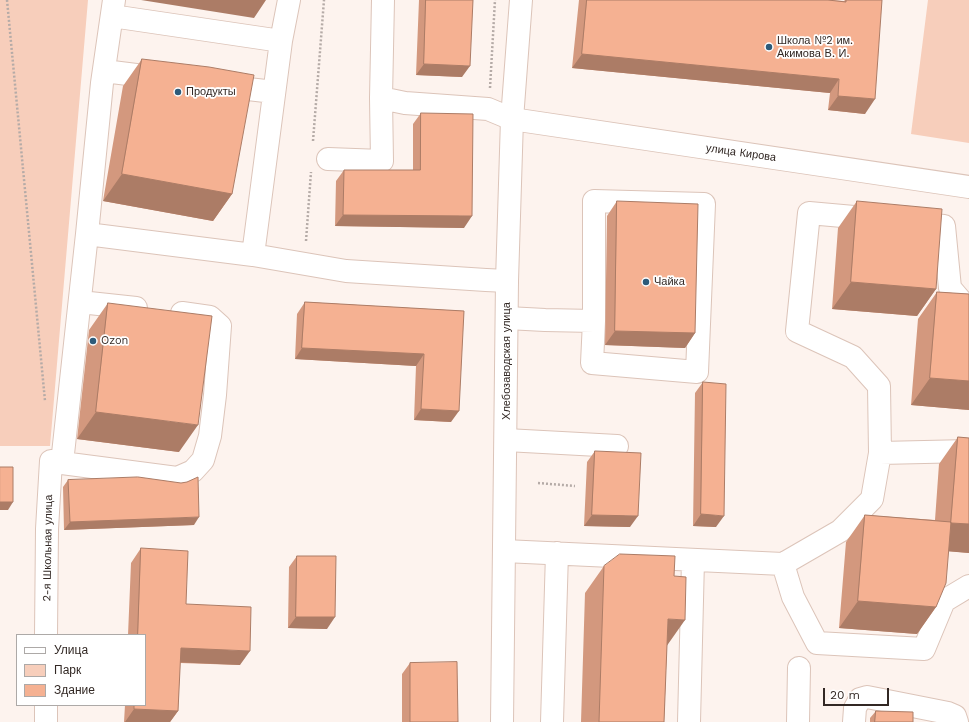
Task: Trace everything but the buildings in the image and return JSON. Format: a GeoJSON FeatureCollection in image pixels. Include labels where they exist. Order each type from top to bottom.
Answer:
{"type":"FeatureCollection","features":[{"type":"Feature","properties":{"kind":"main road"},"geometry":{"type":"LineString","coordinates":[[252,255],[288,0]]}},
{"type":"Feature","properties":{"kind":"main road"},"geometry":{"type":"LineString","coordinates":[[318,157],[382,161],[381,98],[383,0]]}},
{"type":"Feature","properties":{"kind":"main road","name":"Хлебозаводская улица"},"geometry":{"type":"LineString","coordinates":[[502,722],[507,281],[512,119],[520,0]]}},
{"type":"Feature","properties":{"kind":"main road"},"geometry":{"type":"LineString","coordinates":[[80,302],[210,317],[220,326],[215,396],[210,436],[202,460],[193,471],[177,478],[62,463],[104,71],[113,8],[281,41]]}},
{"type":"Feature","properties":{"kind":"main road"},"geometry":{"type":"LineString","coordinates":[[104,71],[176,80]]}},
{"type":"Feature","properties":{"kind":"main road"},"geometry":{"type":"LineString","coordinates":[[206,84],[274,92]]}},
{"type":"Feature","properties":{"kind":"main road","name":"улица Кирова"},"geometry":{"type":"LineString","coordinates":[[381,98],[405,102],[488,109],[512,119],[969,187]]}},
{"type":"Feature","properties":{"kind":"main road"},"geometry":{"type":"LineString","coordinates":[[594,201],[704,204],[697,372],[592,363],[594,321],[594,201]]}},
{"type":"Feature","properties":{"kind":"main road"},"geometry":{"type":"LineString","coordinates":[[504,550],[783,564],[840,531],[872,499],[880,453],[879,386],[853,357],[797,331],[809,213],[944,226],[950,288],[969,310]]}},
{"type":"Feature","properties":{"kind":"main road"},"geometry":{"type":"LineString","coordinates":[[87,234],[252,255],[346,270],[507,281]]}},
{"type":"Feature","properties":{"kind":"main road"},"geometry":{"type":"LineString","coordinates":[[507,318],[594,321]]}},
{"type":"Feature","properties":{"kind":"main road"},"geometry":{"type":"LineString","coordinates":[[506,440],[617,446]]}},
{"type":"Feature","properties":{"kind":"main road"},"geometry":{"type":"LineString","coordinates":[[880,453],[969,452]]}},
{"type":"Feature","properties":{"kind":"main road","name":"2-я Школьная улица"},"geometry":{"type":"LineString","coordinates":[[46,634],[47,529],[51,461]]}},
{"type":"Feature","properties":{"kind":"main road"},"geometry":{"type":"LineString","coordinates":[[552,722],[557,553]]}},
{"type":"Feature","properties":{"kind":"main road"},"geometry":{"type":"LineString","coordinates":[[689,722],[693,560]]}},
{"type":"Feature","properties":{"kind":"main road"},"geometry":{"type":"LineString","coordinates":[[783,564],[793,597],[817,643],[924,649],[944,601],[969,586]]}},
{"type":"Feature","properties":{"kind":"main road"},"geometry":{"type":"LineString","coordinates":[[798,722],[799,668]]}},
{"type":"Feature","properties":{"kind":"main road"},"geometry":{"type":"LineString","coordinates":[[854,722],[855,708],[860,699],[867,697],[948,712],[955,716],[957,722]]}},
{"type":"Feature","properties":{"kind":"main road"},"geometry":{"type":"LineString","coordinates":[[46,706],[46,722]]}},
{"type":"Feature","properties":{"kind":"path"},"geometry":{"type":"LineString","coordinates":[[7,0],[46,406]]}},
{"type":"Feature","properties":{"kind":"path"},"geometry":{"type":"LineString","coordinates":[[305,264],[318,157],[324,0]]}},
{"type":"Feature","properties":{"kind":"path"},"geometry":{"type":"LineString","coordinates":[[538,483],[575,486]]}},
{"type":"Feature","properties":{"kind":"green space"},"geometry":{"type":"Polygon","coordinates":[[[0,0],[88,0],[50,446],[0,446],[0,0]]]}},
{"type":"Feature","properties":{"kind":"green space"},"geometry":{"type":"Polygon","coordinates":[[[928,0],[969,0],[969,143],[911,134],[928,0]]]}},
{"type":"Feature","properties":{"kind":"place","name":"Школа №2 им. Акимова В. И."},"geometry":{"type":"Point","coordinates":[769,47]}},
{"type":"Feature","properties":{"kind":"place","name":"Продукты"},"geometry":{"type":"Point","coordinates":[178,92]}},
{"type":"Feature","properties":{"kind":"place","name":"Чайка"},"geometry":{"type":"Point","coordinates":[646,282]}},
{"type":"Feature","properties":{"kind":"place","name":"Ozon"},"geometry":{"type":"Point","coordinates":[93,341]}}]}
